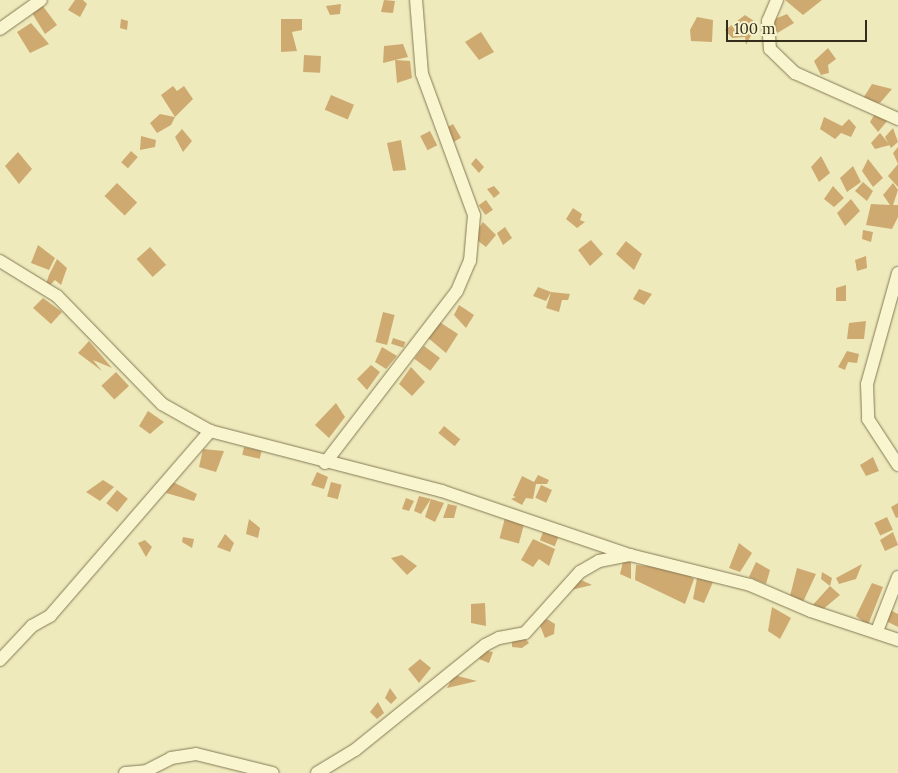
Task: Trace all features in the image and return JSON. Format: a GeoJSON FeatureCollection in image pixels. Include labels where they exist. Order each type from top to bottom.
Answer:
{"type":"FeatureCollection","features":[{"type":"Feature","properties":{"kind":"street"},"geometry":{"type":"LineString","coordinates":[[0,29],[41,0]]}},
{"type":"Feature","properties":{"kind":"street"},"geometry":{"type":"LineString","coordinates":[[325,463],[457,291],[470,261],[474,215],[422,74],[416,0]]}},
{"type":"Feature","properties":{"kind":"street"},"geometry":{"type":"LineString","coordinates":[[777,0],[768,21],[770,50],[795,74],[898,119]]}},
{"type":"Feature","properties":{"kind":"street"},"geometry":{"type":"LineString","coordinates":[[0,260],[62,300],[157,399],[210,431],[325,463],[442,491],[630,555],[750,585],[811,611],[877,631],[898,640]]}},
{"type":"Feature","properties":{"kind":"street"},"geometry":{"type":"LineString","coordinates":[[898,273],[867,384],[868,420],[898,465]]}},
{"type":"Feature","properties":{"kind":"street"},"geometry":{"type":"LineString","coordinates":[[0,660],[32,626],[50,616],[210,431]]}},
{"type":"Feature","properties":{"kind":"street"},"geometry":{"type":"LineString","coordinates":[[317,773],[356,750],[485,645],[499,638],[525,633],[580,572],[599,561],[630,555]]}},
{"type":"Feature","properties":{"kind":"street"},"geometry":{"type":"LineString","coordinates":[[877,631],[898,576]]}},
{"type":"Feature","properties":{"kind":"street"},"geometry":{"type":"LineString","coordinates":[[126,773],[146,771],[171,758],[196,754],[273,773]]}},
{"type":"Feature","properties":{"kind":"building"},"geometry":{"type":"Polygon","coordinates":[[[75,0],[83,0],[87,4],[80,17],[68,10],[75,0]]]}},
{"type":"Feature","properties":{"kind":"building"},"geometry":{"type":"Polygon","coordinates":[[[384,0],[395,1],[393,13],[381,12],[384,0]]]}},
{"type":"Feature","properties":{"kind":"building"},"geometry":{"type":"Polygon","coordinates":[[[785,0],[822,0],[803,15],[785,0]]]}},
{"type":"Feature","properties":{"kind":"building"},"geometry":{"type":"Polygon","coordinates":[[[341,4],[340,14],[330,15],[326,6],[341,4]]]}},
{"type":"Feature","properties":{"kind":"building"},"geometry":{"type":"Polygon","coordinates":[[[42,5],[57,25],[45,34],[32,13],[42,5]]]}},
{"type":"Feature","properties":{"kind":"building"},"geometry":{"type":"Polygon","coordinates":[[[787,14],[794,23],[774,35],[770,21],[787,14]]]}},
{"type":"Feature","properties":{"kind":"building"},"geometry":{"type":"Polygon","coordinates":[[[745,15],[754,21],[754,30],[746,45],[745,37],[732,38],[725,30],[745,15]]]}},
{"type":"Feature","properties":{"kind":"building"},"geometry":{"type":"Polygon","coordinates":[[[697,17],[713,20],[712,42],[691,41],[690,30],[697,17]]]}},
{"type":"Feature","properties":{"kind":"building"},"geometry":{"type":"Polygon","coordinates":[[[121,19],[128,21],[127,30],[120,28],[121,19]]]}},
{"type":"Feature","properties":{"kind":"building"},"geometry":{"type":"Polygon","coordinates":[[[281,19],[302,19],[302,30],[292,32],[297,51],[281,52],[281,19]]]}},
{"type":"Feature","properties":{"kind":"building"},"geometry":{"type":"Polygon","coordinates":[[[31,23],[49,44],[30,53],[17,32],[31,23]]]}},
{"type":"Feature","properties":{"kind":"building"},"geometry":{"type":"Polygon","coordinates":[[[481,32],[494,52],[479,60],[465,42],[481,32]]]}},
{"type":"Feature","properties":{"kind":"building"},"geometry":{"type":"Polygon","coordinates":[[[403,44],[408,57],[383,63],[384,46],[403,44]]]}},
{"type":"Feature","properties":{"kind":"building"},"geometry":{"type":"Polygon","coordinates":[[[828,48],[836,59],[828,65],[829,73],[821,75],[814,61],[828,48]]]}},
{"type":"Feature","properties":{"kind":"building"},"geometry":{"type":"Polygon","coordinates":[[[304,55],[321,56],[320,73],[303,72],[304,55]]]}},
{"type":"Feature","properties":{"kind":"building"},"geometry":{"type":"Polygon","coordinates":[[[395,60],[410,61],[412,78],[397,83],[395,60]]]}},
{"type":"Feature","properties":{"kind":"building"},"geometry":{"type":"Polygon","coordinates":[[[872,84],[892,89],[880,103],[862,100],[872,84]]]}},
{"type":"Feature","properties":{"kind":"building"},"geometry":{"type":"Polygon","coordinates":[[[173,86],[177,91],[184,86],[193,99],[175,117],[161,95],[173,86]]]}},
{"type":"Feature","properties":{"kind":"building"},"geometry":{"type":"Polygon","coordinates":[[[331,95],[354,105],[348,119],[325,110],[331,95]]]}},
{"type":"Feature","properties":{"kind":"building"},"geometry":{"type":"Polygon","coordinates":[[[877,110],[888,120],[878,132],[870,122],[877,110]]]}},
{"type":"Feature","properties":{"kind":"building"},"geometry":{"type":"Polygon","coordinates":[[[160,114],[175,117],[171,125],[157,133],[150,123],[160,114]]]}},
{"type":"Feature","properties":{"kind":"building"},"geometry":{"type":"Polygon","coordinates":[[[824,117],[842,126],[849,119],[856,127],[851,137],[841,133],[835,139],[820,129],[824,117]]]}},
{"type":"Feature","properties":{"kind":"building"},"geometry":{"type":"Polygon","coordinates":[[[453,124],[461,138],[451,144],[443,130],[453,124]]]}},
{"type":"Feature","properties":{"kind":"building"},"geometry":{"type":"Polygon","coordinates":[[[893,128],[898,142],[891,148],[885,137],[893,128]]]}},
{"type":"Feature","properties":{"kind":"building"},"geometry":{"type":"Polygon","coordinates":[[[182,129],[192,141],[183,152],[175,137],[182,129]]]}},
{"type":"Feature","properties":{"kind":"building"},"geometry":{"type":"Polygon","coordinates":[[[430,131],[437,145],[427,150],[420,136],[430,131]]]}},
{"type":"Feature","properties":{"kind":"building"},"geometry":{"type":"Polygon","coordinates":[[[880,133],[890,145],[875,149],[871,143],[880,133]]]}},
{"type":"Feature","properties":{"kind":"building"},"geometry":{"type":"Polygon","coordinates":[[[141,136],[156,140],[155,147],[140,150],[141,136]]]}},
{"type":"Feature","properties":{"kind":"building"},"geometry":{"type":"Polygon","coordinates":[[[401,140],[406,170],[393,171],[387,143],[401,140]]]}},
{"type":"Feature","properties":{"kind":"building"},"geometry":{"type":"Polygon","coordinates":[[[898,147],[898,164],[893,153],[898,147]]]}},
{"type":"Feature","properties":{"kind":"building"},"geometry":{"type":"Polygon","coordinates":[[[131,151],[138,157],[128,168],[121,162],[131,151]]]}},
{"type":"Feature","properties":{"kind":"building"},"geometry":{"type":"Polygon","coordinates":[[[18,152],[32,169],[19,184],[5,166],[18,152]]]}},
{"type":"Feature","properties":{"kind":"building"},"geometry":{"type":"Polygon","coordinates":[[[821,156],[830,173],[819,182],[811,167],[821,156]]]}},
{"type":"Feature","properties":{"kind":"building"},"geometry":{"type":"Polygon","coordinates":[[[476,158],[484,167],[479,173],[471,164],[476,158]]]}},
{"type":"Feature","properties":{"kind":"building"},"geometry":{"type":"Polygon","coordinates":[[[868,159],[883,178],[873,187],[862,171],[868,159]]]}},
{"type":"Feature","properties":{"kind":"building"},"geometry":{"type":"Polygon","coordinates":[[[898,164],[898,187],[888,176],[898,164]]]}},
{"type":"Feature","properties":{"kind":"building"},"geometry":{"type":"Polygon","coordinates":[[[853,166],[861,182],[847,192],[840,178],[853,166]]]}},
{"type":"Feature","properties":{"kind":"building"},"geometry":{"type":"Polygon","coordinates":[[[863,182],[873,191],[867,201],[855,191],[863,182]]]}},
{"type":"Feature","properties":{"kind":"building"},"geometry":{"type":"Polygon","coordinates":[[[117,183],[137,202],[125,215],[104,196],[117,183]]]}},
{"type":"Feature","properties":{"kind":"building"},"geometry":{"type":"Polygon","coordinates":[[[893,183],[898,190],[893,205],[898,205],[898,217],[892,229],[866,225],[871,204],[890,205],[883,195],[893,183]]]}},
{"type":"Feature","properties":{"kind":"building"},"geometry":{"type":"Polygon","coordinates":[[[494,186],[500,193],[494,198],[487,189],[494,186]]]}},
{"type":"Feature","properties":{"kind":"building"},"geometry":{"type":"Polygon","coordinates":[[[833,186],[844,198],[834,207],[824,199],[833,186]]]}},
{"type":"Feature","properties":{"kind":"building"},"geometry":{"type":"Polygon","coordinates":[[[851,199],[860,211],[845,226],[837,213],[851,199]]]}},
{"type":"Feature","properties":{"kind":"building"},"geometry":{"type":"Polygon","coordinates":[[[486,200],[493,210],[486,215],[479,205],[486,200]]]}},
{"type":"Feature","properties":{"kind":"building"},"geometry":{"type":"Polygon","coordinates":[[[573,208],[582,214],[580,220],[585,222],[577,228],[566,219],[573,208]]]}},
{"type":"Feature","properties":{"kind":"building"},"geometry":{"type":"Polygon","coordinates":[[[483,222],[496,235],[486,247],[473,237],[483,222]]]}},
{"type":"Feature","properties":{"kind":"building"},"geometry":{"type":"Polygon","coordinates":[[[505,227],[512,238],[503,245],[497,233],[505,227]]]}},
{"type":"Feature","properties":{"kind":"building"},"geometry":{"type":"Polygon","coordinates":[[[863,230],[873,232],[871,242],[862,239],[863,230]]]}},
{"type":"Feature","properties":{"kind":"building"},"geometry":{"type":"Polygon","coordinates":[[[591,240],[603,254],[590,266],[578,250],[591,240]]]}},
{"type":"Feature","properties":{"kind":"building"},"geometry":{"type":"Polygon","coordinates":[[[626,241],[642,254],[634,270],[616,254],[626,241]]]}},
{"type":"Feature","properties":{"kind":"building"},"geometry":{"type":"Polygon","coordinates":[[[38,245],[55,258],[49,270],[31,263],[38,245]]]}},
{"type":"Feature","properties":{"kind":"building"},"geometry":{"type":"Polygon","coordinates":[[[150,247],[166,265],[153,277],[137,259],[150,247]]]}},
{"type":"Feature","properties":{"kind":"building"},"geometry":{"type":"Polygon","coordinates":[[[866,256],[867,268],[857,271],[855,260],[866,256]]]}},
{"type":"Feature","properties":{"kind":"building"},"geometry":{"type":"Polygon","coordinates":[[[57,259],[67,268],[61,285],[55,280],[50,285],[46,284],[49,275],[57,259]]]}},
{"type":"Feature","properties":{"kind":"building"},"geometry":{"type":"Polygon","coordinates":[[[846,285],[846,301],[836,301],[836,288],[846,285]]]}},
{"type":"Feature","properties":{"kind":"building"},"geometry":{"type":"Polygon","coordinates":[[[538,287],[551,292],[546,301],[533,296],[538,287]]]}},
{"type":"Feature","properties":{"kind":"building"},"geometry":{"type":"Polygon","coordinates":[[[639,289],[652,294],[644,305],[633,299],[639,289]]]}},
{"type":"Feature","properties":{"kind":"building"},"geometry":{"type":"Polygon","coordinates":[[[551,292],[570,294],[568,300],[562,300],[559,312],[546,308],[551,292]]]}},
{"type":"Feature","properties":{"kind":"building"},"geometry":{"type":"Polygon","coordinates":[[[43,298],[62,312],[51,324],[33,308],[43,298]]]}},
{"type":"Feature","properties":{"kind":"building"},"geometry":{"type":"Polygon","coordinates":[[[459,305],[474,315],[466,328],[454,315],[459,305]]]}},
{"type":"Feature","properties":{"kind":"building"},"geometry":{"type":"Polygon","coordinates":[[[383,312],[395,315],[387,345],[376,342],[383,312]]]}},
{"type":"Feature","properties":{"kind":"building"},"geometry":{"type":"Polygon","coordinates":[[[438,321],[458,334],[446,353],[427,337],[438,321]]]}},
{"type":"Feature","properties":{"kind":"building"},"geometry":{"type":"Polygon","coordinates":[[[866,321],[864,339],[847,339],[849,323],[866,321]]]}},
{"type":"Feature","properties":{"kind":"building"},"geometry":{"type":"Polygon","coordinates":[[[393,338],[405,342],[404,348],[391,344],[393,338]]]}},
{"type":"Feature","properties":{"kind":"building"},"geometry":{"type":"Polygon","coordinates":[[[89,341],[112,368],[93,360],[102,371],[78,353],[89,341]]]}},
{"type":"Feature","properties":{"kind":"building"},"geometry":{"type":"Polygon","coordinates":[[[424,346],[440,358],[430,371],[414,359],[424,346]]]}},
{"type":"Feature","properties":{"kind":"building"},"geometry":{"type":"Polygon","coordinates":[[[382,347],[397,356],[386,369],[375,362],[382,347]]]}},
{"type":"Feature","properties":{"kind":"building"},"geometry":{"type":"Polygon","coordinates":[[[847,351],[859,354],[857,363],[848,362],[845,370],[838,367],[847,351]]]}},
{"type":"Feature","properties":{"kind":"building"},"geometry":{"type":"Polygon","coordinates":[[[371,365],[380,372],[367,390],[357,379],[371,365]]]}},
{"type":"Feature","properties":{"kind":"building"},"geometry":{"type":"Polygon","coordinates":[[[411,367],[425,382],[412,396],[399,384],[411,367]]]}},
{"type":"Feature","properties":{"kind":"building"},"geometry":{"type":"Polygon","coordinates":[[[116,372],[129,386],[114,400],[101,386],[116,372]]]}},
{"type":"Feature","properties":{"kind":"building"},"geometry":{"type":"Polygon","coordinates":[[[336,403],[345,417],[329,438],[315,425],[336,403]]]}},
{"type":"Feature","properties":{"kind":"building"},"geometry":{"type":"Polygon","coordinates":[[[148,411],[164,422],[150,434],[139,426],[148,411]]]}},
{"type":"Feature","properties":{"kind":"building"},"geometry":{"type":"Polygon","coordinates":[[[444,426],[460,439],[455,446],[438,433],[444,426]]]}},
{"type":"Feature","properties":{"kind":"building"},"geometry":{"type":"Polygon","coordinates":[[[244,447],[262,451],[260,459],[242,455],[244,447]]]}},
{"type":"Feature","properties":{"kind":"building"},"geometry":{"type":"Polygon","coordinates":[[[203,449],[224,451],[216,472],[199,467],[203,449]]]}},
{"type":"Feature","properties":{"kind":"building"},"geometry":{"type":"Polygon","coordinates":[[[873,457],[879,471],[866,476],[860,465],[873,457]]]}},
{"type":"Feature","properties":{"kind":"building"},"geometry":{"type":"Polygon","coordinates":[[[317,472],[328,477],[324,489],[311,485],[317,472]]]}},
{"type":"Feature","properties":{"kind":"building"},"geometry":{"type":"Polygon","coordinates":[[[538,475],[549,480],[547,484],[536,484],[533,499],[526,498],[522,505],[511,499],[516,497],[513,496],[522,476],[534,482],[538,475]]]}},
{"type":"Feature","properties":{"kind":"building"},"geometry":{"type":"Polygon","coordinates":[[[103,480],[114,487],[100,501],[86,492],[103,480]]]}},
{"type":"Feature","properties":{"kind":"building"},"geometry":{"type":"Polygon","coordinates":[[[173,482],[197,494],[194,501],[166,493],[173,482]]]}},
{"type":"Feature","properties":{"kind":"building"},"geometry":{"type":"Polygon","coordinates":[[[331,482],[342,485],[338,499],[327,496],[331,482]]]}},
{"type":"Feature","properties":{"kind":"building"},"geometry":{"type":"Polygon","coordinates":[[[541,485],[552,490],[546,503],[535,498],[541,485]]]}},
{"type":"Feature","properties":{"kind":"building"},"geometry":{"type":"Polygon","coordinates":[[[117,490],[128,499],[117,512],[106,503],[117,490]]]}},
{"type":"Feature","properties":{"kind":"building"},"geometry":{"type":"Polygon","coordinates":[[[419,496],[431,499],[421,514],[414,511],[419,496]]]}},
{"type":"Feature","properties":{"kind":"building"},"geometry":{"type":"Polygon","coordinates":[[[406,498],[414,501],[409,511],[402,509],[406,498]]]}},
{"type":"Feature","properties":{"kind":"building"},"geometry":{"type":"Polygon","coordinates":[[[431,499],[444,503],[435,522],[425,517],[431,499]]]}},
{"type":"Feature","properties":{"kind":"building"},"geometry":{"type":"Polygon","coordinates":[[[898,503],[898,517],[896,518],[891,507],[898,503]]]}},
{"type":"Feature","properties":{"kind":"building"},"geometry":{"type":"Polygon","coordinates":[[[448,504],[457,506],[454,518],[443,518],[448,504]]]}},
{"type":"Feature","properties":{"kind":"building"},"geometry":{"type":"Polygon","coordinates":[[[887,517],[893,530],[880,536],[874,523],[887,517]]]}},
{"type":"Feature","properties":{"kind":"building"},"geometry":{"type":"Polygon","coordinates":[[[505,518],[524,523],[519,543],[500,538],[505,518]]]}},
{"type":"Feature","properties":{"kind":"building"},"geometry":{"type":"Polygon","coordinates":[[[249,519],[260,528],[258,538],[246,534],[249,519]]]}},
{"type":"Feature","properties":{"kind":"building"},"geometry":{"type":"Polygon","coordinates":[[[544,530],[559,536],[555,546],[540,540],[544,530]]]}},
{"type":"Feature","properties":{"kind":"building"},"geometry":{"type":"Polygon","coordinates":[[[893,532],[898,545],[885,551],[880,540],[893,532]]]}},
{"type":"Feature","properties":{"kind":"building"},"geometry":{"type":"Polygon","coordinates":[[[225,534],[234,543],[230,552],[217,547],[225,534]]]}},
{"type":"Feature","properties":{"kind":"building"},"geometry":{"type":"Polygon","coordinates":[[[183,537],[194,539],[192,548],[182,542],[183,537]]]}},
{"type":"Feature","properties":{"kind":"building"},"geometry":{"type":"Polygon","coordinates":[[[533,539],[555,549],[549,566],[539,559],[533,567],[521,560],[533,539]]]}},
{"type":"Feature","properties":{"kind":"building"},"geometry":{"type":"Polygon","coordinates":[[[145,540],[152,547],[146,557],[138,543],[145,540]]]}},
{"type":"Feature","properties":{"kind":"building"},"geometry":{"type":"Polygon","coordinates":[[[739,543],[752,553],[740,572],[729,568],[739,543]]]}},
{"type":"Feature","properties":{"kind":"building"},"geometry":{"type":"Polygon","coordinates":[[[402,555],[417,566],[407,575],[391,558],[402,555]]]}},
{"type":"Feature","properties":{"kind":"building"},"geometry":{"type":"Polygon","coordinates":[[[623,562],[631,562],[631,579],[620,574],[623,562]]]}},
{"type":"Feature","properties":{"kind":"building"},"geometry":{"type":"Polygon","coordinates":[[[756,562],[770,570],[766,584],[749,577],[756,562]]]}},
{"type":"Feature","properties":{"kind":"building"},"geometry":{"type":"Polygon","coordinates":[[[862,564],[856,579],[839,584],[836,578],[862,564]]]}},
{"type":"Feature","properties":{"kind":"building"},"geometry":{"type":"Polygon","coordinates":[[[636,565],[681,569],[694,579],[685,604],[635,580],[636,565]]]}},
{"type":"Feature","properties":{"kind":"building"},"geometry":{"type":"Polygon","coordinates":[[[797,568],[816,574],[803,602],[790,596],[797,568]]]}},
{"type":"Feature","properties":{"kind":"building"},"geometry":{"type":"Polygon","coordinates":[[[822,572],[832,578],[830,586],[821,579],[822,572]]]}},
{"type":"Feature","properties":{"kind":"building"},"geometry":{"type":"Polygon","coordinates":[[[577,578],[592,585],[571,590],[577,578]]]}},
{"type":"Feature","properties":{"kind":"building"},"geometry":{"type":"Polygon","coordinates":[[[697,578],[713,582],[704,603],[693,599],[697,578]]]}},
{"type":"Feature","properties":{"kind":"building"},"geometry":{"type":"Polygon","coordinates":[[[872,583],[883,587],[868,625],[856,616],[872,583]]]}},
{"type":"Feature","properties":{"kind":"building"},"geometry":{"type":"Polygon","coordinates":[[[830,586],[840,595],[821,611],[810,608],[830,586]]]}},
{"type":"Feature","properties":{"kind":"building"},"geometry":{"type":"Polygon","coordinates":[[[485,603],[486,626],[471,623],[471,604],[485,603]]]}},
{"type":"Feature","properties":{"kind":"building"},"geometry":{"type":"Polygon","coordinates":[[[772,607],[791,618],[780,639],[768,631],[772,607]]]}},
{"type":"Feature","properties":{"kind":"building"},"geometry":{"type":"Polygon","coordinates":[[[888,609],[898,614],[898,627],[884,620],[888,609]]]}},
{"type":"Feature","properties":{"kind":"building"},"geometry":{"type":"Polygon","coordinates":[[[547,619],[555,624],[554,634],[545,638],[539,623],[547,619]]]}},
{"type":"Feature","properties":{"kind":"building"},"geometry":{"type":"Polygon","coordinates":[[[524,637],[529,643],[522,648],[512,647],[512,639],[524,637]]]}},
{"type":"Feature","properties":{"kind":"building"},"geometry":{"type":"Polygon","coordinates":[[[482,650],[493,652],[489,663],[479,659],[482,650]]]}},
{"type":"Feature","properties":{"kind":"building"},"geometry":{"type":"Polygon","coordinates":[[[420,659],[431,668],[419,683],[408,669],[420,659]]]}},
{"type":"Feature","properties":{"kind":"building"},"geometry":{"type":"Polygon","coordinates":[[[454,675],[477,681],[447,688],[454,675]]]}},
{"type":"Feature","properties":{"kind":"building"},"geometry":{"type":"Polygon","coordinates":[[[390,688],[397,698],[391,704],[385,698],[390,688]]]}},
{"type":"Feature","properties":{"kind":"building"},"geometry":{"type":"Polygon","coordinates":[[[378,702],[384,713],[377,719],[370,712],[378,702]]]}}]}
